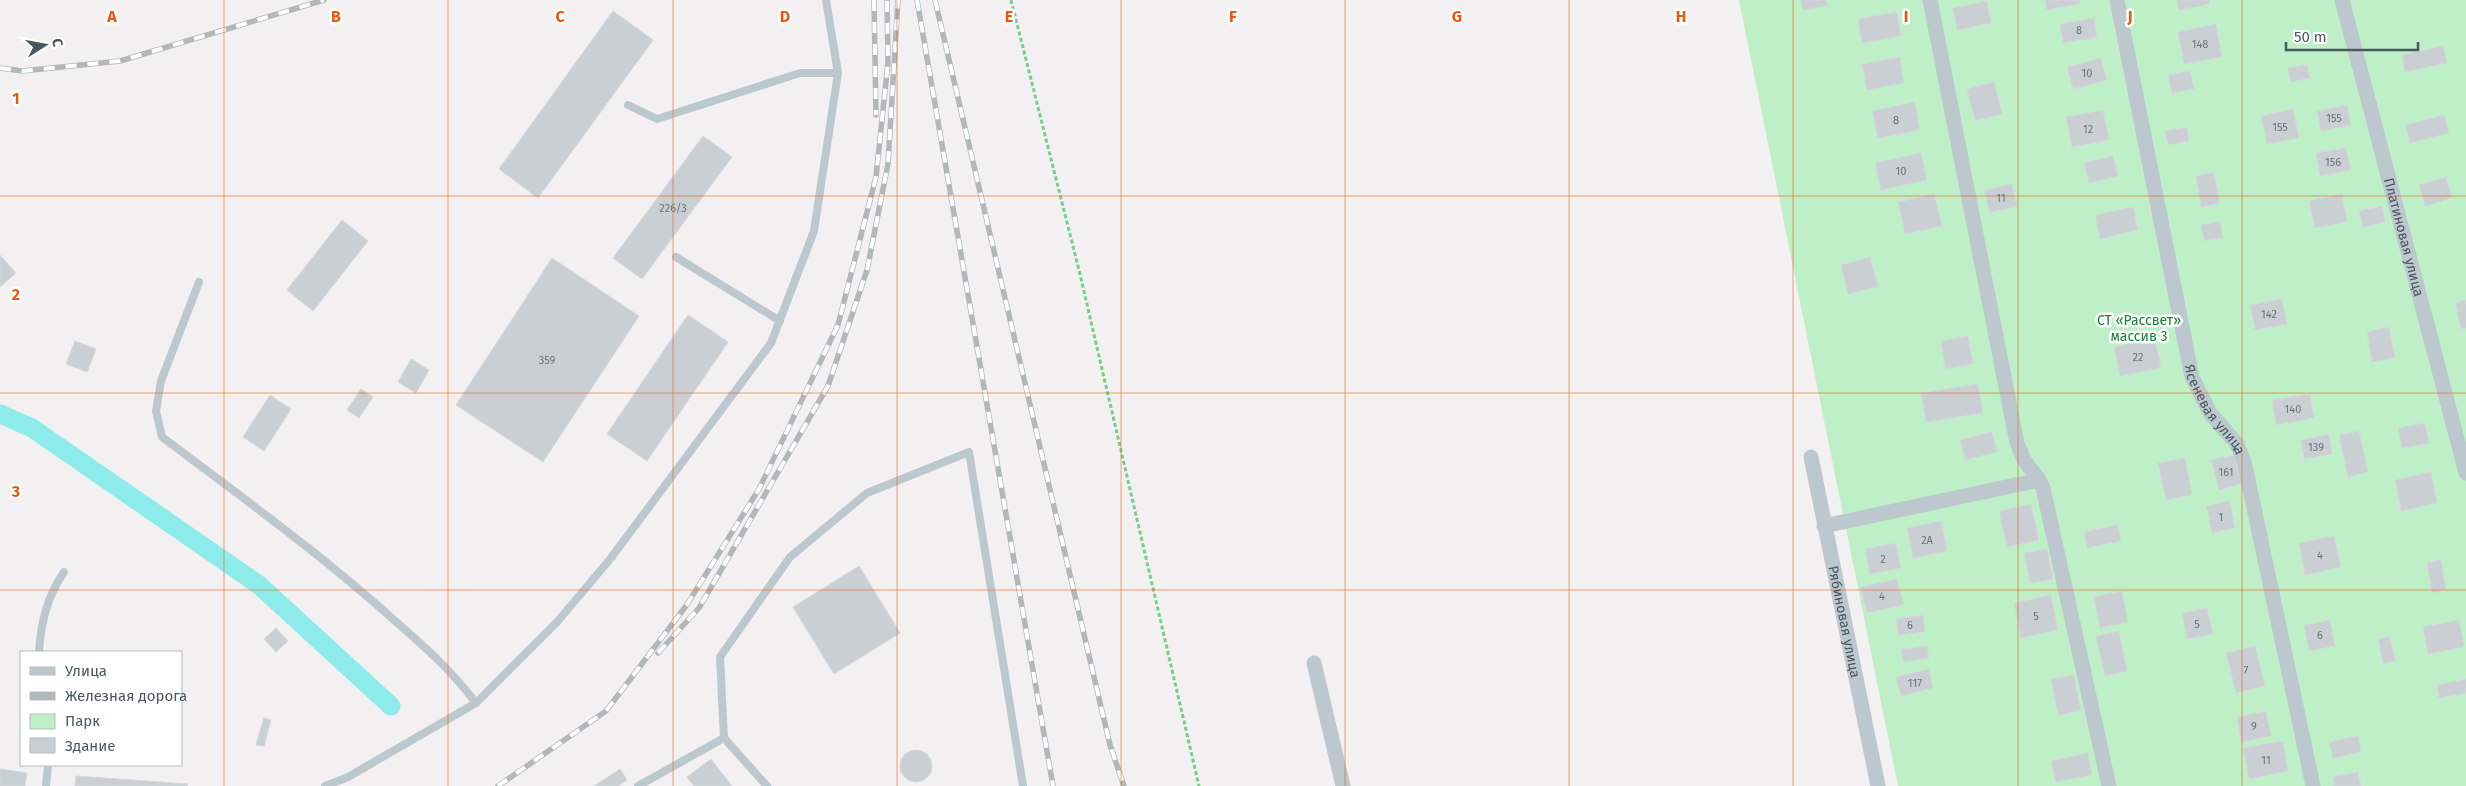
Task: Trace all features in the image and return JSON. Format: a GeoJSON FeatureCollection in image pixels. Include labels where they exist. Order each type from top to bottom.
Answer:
{"type":"FeatureCollection","features":[{"type":"Feature","properties":{"kind":"street"},"geometry":{"type":"LineString","coordinates":[[1930,0],[2018,443],[2024,460],[2043,488],[2109,786]]}},
{"type":"Feature","properties":{"kind":"street","name":"Ясеневая улица"},"geometry":{"type":"LineString","coordinates":[[2117,0],[2192,377],[2210,413],[2237,444],[2244,461],[2313,786]]}},
{"type":"Feature","properties":{"kind":"street","name":"Платиновая улица"},"geometry":{"type":"LineString","coordinates":[[2342,0],[2466,473]]}},
{"type":"Feature","properties":{"kind":"street","name":"Рябиновая улица"},"geometry":{"type":"LineString","coordinates":[[1811,457],[1878,786]]}},
{"type":"Feature","properties":{"kind":"street"},"geometry":{"type":"LineString","coordinates":[[1824,526],[2039,480]]}},
{"type":"Feature","properties":{"kind":"street"},"geometry":{"type":"LineString","coordinates":[[1314,663],[1343,786]]}},
{"type":"Feature","properties":{"kind":"lane"},"geometry":{"type":"LineString","coordinates":[[325,786],[348,777],[476,703],[557,622],[612,558],[771,344],[814,231],[838,73],[826,0]]}},
{"type":"Feature","properties":{"kind":"lane"},"geometry":{"type":"LineString","coordinates":[[628,104],[657,119],[800,74],[838,73]]}},
{"type":"Feature","properties":{"kind":"lane"},"geometry":{"type":"LineString","coordinates":[[676,257],[780,321]]}},
{"type":"Feature","properties":{"kind":"lane"},"geometry":{"type":"LineString","coordinates":[[199,282],[161,381],[156,411],[162,437],[290,533],[368,596],[452,672],[476,703]]}},
{"type":"Feature","properties":{"kind":"lane"},"geometry":{"type":"LineString","coordinates":[[767,786],[724,738],[720,657],[790,557],[867,493],[969,452],[1023,786]]}},
{"type":"Feature","properties":{"kind":"lane"},"geometry":{"type":"LineString","coordinates":[[39,651],[41,624],[52,590],[64,572]]}},
{"type":"Feature","properties":{"kind":"lane"},"geometry":{"type":"LineString","coordinates":[[638,786],[724,738]]}},
{"type":"Feature","properties":{"kind":"lane"},"geometry":{"type":"LineString","coordinates":[[46,786],[48,766]]}},
{"type":"Feature","properties":{"kind":"path"},"geometry":{"type":"LineString","coordinates":[[1010,0],[1079,270],[1199,786]]}},
{"type":"Feature","properties":{"kind":"green space","name":"СТ «Рассвет» массив 3"},"geometry":{"type":"Polygon","coordinates":[[[1739,0],[2466,0],[2466,786],[1898,786],[1739,0]]]}},
{"type":"Feature","properties":{"kind":"building"},"geometry":{"type":"Polygon","coordinates":[[[1801,0],[1826,0],[1828,6],[1803,10],[1801,0]]]}},
{"type":"Feature","properties":{"kind":"building"},"geometry":{"type":"Polygon","coordinates":[[[2045,0],[2079,0],[2080,4],[2047,10],[2045,0]]]}},
{"type":"Feature","properties":{"kind":"building"},"geometry":{"type":"Polygon","coordinates":[[[2177,0],[2209,0],[2210,4],[2179,10],[2177,0]]]}},
{"type":"Feature","properties":{"kind":"building"},"geometry":{"type":"Polygon","coordinates":[[[1987,1],[1991,23],[1957,30],[1953,8],[1987,1]]]}},
{"type":"Feature","properties":{"kind":"building"},"geometry":{"type":"Polygon","coordinates":[[[613,11],[653,40],[538,198],[499,169],[613,11]]]}},
{"type":"Feature","properties":{"kind":"building"},"geometry":{"type":"Polygon","coordinates":[[[1897,12],[1901,36],[1862,43],[1858,19],[1897,12]]]}},
{"type":"Feature","properties":{"kind":"building"},"geometry":{"type":"Polygon","coordinates":[[[2094,18],[2097,37],[2063,43],[2060,24],[2094,18]]]}},
{"type":"Feature","properties":{"kind":"building"},"geometry":{"type":"Polygon","coordinates":[[[2216,24],[2222,57],[2184,64],[2178,32],[2216,24]]]}},
{"type":"Feature","properties":{"kind":"building"},"geometry":{"type":"Polygon","coordinates":[[[2443,46],[2447,63],[2405,72],[2402,55],[2443,46]]]}},
{"type":"Feature","properties":{"kind":"building"},"geometry":{"type":"Polygon","coordinates":[[[1900,57],[1904,83],[1867,90],[1862,64],[1900,57]]]}},
{"type":"Feature","properties":{"kind":"building"},"geometry":{"type":"Polygon","coordinates":[[[2101,58],[2107,80],[2073,89],[2067,67],[2101,58]]]}},
{"type":"Feature","properties":{"kind":"building"},"geometry":{"type":"Polygon","coordinates":[[[2307,65],[2310,78],[2291,82],[2288,68],[2307,65]]]}},
{"type":"Feature","properties":{"kind":"building"},"geometry":{"type":"Polygon","coordinates":[[[2190,71],[2194,89],[2172,93],[2168,75],[2190,71]]]}},
{"type":"Feature","properties":{"kind":"building"},"geometry":{"type":"Polygon","coordinates":[[[1994,82],[2002,114],[1975,121],[1967,89],[1994,82]]]}},
{"type":"Feature","properties":{"kind":"building"},"geometry":{"type":"Polygon","coordinates":[[[1915,102],[1920,130],[1878,138],[1872,111],[1915,102]]]}},
{"type":"Feature","properties":{"kind":"building"},"geometry":{"type":"Polygon","coordinates":[[[2347,105],[2351,125],[2321,131],[2317,111],[2347,105]]]}},
{"type":"Feature","properties":{"kind":"building"},"geometry":{"type":"Polygon","coordinates":[[[2293,109],[2299,138],[2267,144],[2261,116],[2293,109]]]}},
{"type":"Feature","properties":{"kind":"building"},"geometry":{"type":"Polygon","coordinates":[[[2103,110],[2109,140],[2072,147],[2066,117],[2103,110]]]}},
{"type":"Feature","properties":{"kind":"building"},"geometry":{"type":"Polygon","coordinates":[[[2444,115],[2449,133],[2410,143],[2405,125],[2444,115]]]}},
{"type":"Feature","properties":{"kind":"building"},"geometry":{"type":"Polygon","coordinates":[[[2187,127],[2189,141],[2168,145],[2165,131],[2187,127]]]}},
{"type":"Feature","properties":{"kind":"building"},"geometry":{"type":"Polygon","coordinates":[[[703,136],[732,157],[642,279],[613,258],[703,136]]]}},
{"type":"Feature","properties":{"kind":"building"},"geometry":{"type":"Polygon","coordinates":[[[2346,148],[2351,170],[2320,176],[2316,153],[2346,148]]]}},
{"type":"Feature","properties":{"kind":"building"},"geometry":{"type":"Polygon","coordinates":[[[1921,153],[1927,180],[1881,190],[1875,163],[1921,153]]]}},
{"type":"Feature","properties":{"kind":"building"},"geometry":{"type":"Polygon","coordinates":[[[2113,156],[2118,176],[2089,183],[2084,163],[2113,156]]]}},
{"type":"Feature","properties":{"kind":"building"},"geometry":{"type":"Polygon","coordinates":[[[2214,172],[2220,203],[2201,207],[2196,176],[2214,172]]]}},
{"type":"Feature","properties":{"kind":"building"},"geometry":{"type":"Polygon","coordinates":[[[2446,177],[2452,198],[2425,206],[2419,185],[2446,177]]]}},
{"type":"Feature","properties":{"kind":"building"},"geometry":{"type":"Polygon","coordinates":[[[2012,184],[2017,207],[1989,212],[1985,190],[2012,184]]]}},
{"type":"Feature","properties":{"kind":"building"},"geometry":{"type":"Polygon","coordinates":[[[1934,194],[1942,226],[1905,234],[1898,202],[1934,194]]]}},
{"type":"Feature","properties":{"kind":"building"},"geometry":{"type":"Polygon","coordinates":[[[2342,194],[2347,222],[2315,228],[2309,201],[2342,194]]]}},
{"type":"Feature","properties":{"kind":"building"},"geometry":{"type":"Polygon","coordinates":[[[2382,206],[2385,222],[2363,227],[2359,211],[2382,206]]]}},
{"type":"Feature","properties":{"kind":"building"},"geometry":{"type":"Polygon","coordinates":[[[2133,207],[2138,230],[2100,239],[2095,215],[2133,207]]]}},
{"type":"Feature","properties":{"kind":"building"},"geometry":{"type":"Polygon","coordinates":[[[342,220],[368,241],[313,311],[287,290],[342,220]]]}},
{"type":"Feature","properties":{"kind":"building"},"geometry":{"type":"Polygon","coordinates":[[[2220,221],[2223,238],[2204,241],[2201,225],[2220,221]]]}},
{"type":"Feature","properties":{"kind":"building"},"geometry":{"type":"Polygon","coordinates":[[[0,255],[16,273],[0,287],[0,255]]]}},
{"type":"Feature","properties":{"kind":"building"},"geometry":{"type":"Polygon","coordinates":[[[1870,257],[1878,287],[1848,294],[1841,265],[1870,257]]]}},
{"type":"Feature","properties":{"kind":"building"},"geometry":{"type":"Polygon","coordinates":[[[552,258],[639,316],[543,462],[456,405],[552,258]]]}},
{"type":"Feature","properties":{"kind":"building"},"geometry":{"type":"Polygon","coordinates":[[[2282,299],[2287,324],[2255,330],[2250,305],[2282,299]]]}},
{"type":"Feature","properties":{"kind":"building"},"geometry":{"type":"Polygon","coordinates":[[[2466,300],[2466,328],[2461,329],[2455,303],[2466,300]]]}},
{"type":"Feature","properties":{"kind":"building"},"geometry":{"type":"Polygon","coordinates":[[[688,315],[728,342],[647,461],[607,434],[688,315]]]}},
{"type":"Feature","properties":{"kind":"building"},"geometry":{"type":"Polygon","coordinates":[[[2389,327],[2395,358],[2372,362],[2367,332],[2389,327]]]}},
{"type":"Feature","properties":{"kind":"building"},"geometry":{"type":"Polygon","coordinates":[[[1968,336],[1973,364],[1945,369],[1941,341],[1968,336]]]}},
{"type":"Feature","properties":{"kind":"building"},"geometry":{"type":"Polygon","coordinates":[[[2155,339],[2161,368],[2120,376],[2114,347],[2155,339]]]}},
{"type":"Feature","properties":{"kind":"building"},"geometry":{"type":"Polygon","coordinates":[[[75,341],[96,349],[87,372],[66,364],[75,341]]]}},
{"type":"Feature","properties":{"kind":"building"},"geometry":{"type":"Polygon","coordinates":[[[411,359],[429,370],[416,393],[398,382],[411,359]]]}},
{"type":"Feature","properties":{"kind":"building"},"geometry":{"type":"Polygon","coordinates":[[[1978,384],[1983,413],[1926,422],[1921,393],[1978,384]]]}},
{"type":"Feature","properties":{"kind":"building"},"geometry":{"type":"Polygon","coordinates":[[[361,389],[373,397],[359,418],[347,410],[361,389]]]}},
{"type":"Feature","properties":{"kind":"building"},"geometry":{"type":"Polygon","coordinates":[[[2310,394],[2314,418],[2276,425],[2272,400],[2310,394]]]}},
{"type":"Feature","properties":{"kind":"building"},"geometry":{"type":"Polygon","coordinates":[[[270,395],[291,409],[264,451],[243,437],[270,395]]]}},
{"type":"Feature","properties":{"kind":"building"},"geometry":{"type":"Polygon","coordinates":[[[2425,423],[2429,443],[2402,448],[2398,428],[2425,423]]]}},
{"type":"Feature","properties":{"kind":"building"},"geometry":{"type":"Polygon","coordinates":[[[2359,431],[2368,472],[2348,477],[2339,435],[2359,431]]]}},
{"type":"Feature","properties":{"kind":"building"},"geometry":{"type":"Polygon","coordinates":[[[1992,432],[1997,452],[1965,460],[1960,440],[1992,432]]]}},
{"type":"Feature","properties":{"kind":"building"},"geometry":{"type":"Polygon","coordinates":[[[2329,434],[2332,454],[2304,459],[2301,440],[2329,434]]]}},
{"type":"Feature","properties":{"kind":"building"},"geometry":{"type":"Polygon","coordinates":[[[2234,455],[2241,484],[2219,490],[2211,460],[2234,455]]]}},
{"type":"Feature","properties":{"kind":"building"},"geometry":{"type":"Polygon","coordinates":[[[2185,458],[2192,495],[2166,500],[2158,463],[2185,458]]]}},
{"type":"Feature","properties":{"kind":"building"},"geometry":{"type":"Polygon","coordinates":[[[2431,472],[2437,503],[2401,511],[2395,480],[2431,472]]]}},
{"type":"Feature","properties":{"kind":"building"},"geometry":{"type":"Polygon","coordinates":[[[2230,501],[2235,528],[2212,533],[2206,506],[2230,501]]]}},
{"type":"Feature","properties":{"kind":"building"},"geometry":{"type":"Polygon","coordinates":[[[2031,504],[2039,540],[2007,547],[1999,511],[2031,504]]]}},
{"type":"Feature","properties":{"kind":"building"},"geometry":{"type":"Polygon","coordinates":[[[1941,521],[1947,551],[1913,558],[1907,528],[1941,521]]]}},
{"type":"Feature","properties":{"kind":"building"},"geometry":{"type":"Polygon","coordinates":[[[2118,525],[2121,541],[2087,548],[2084,532],[2118,525]]]}},
{"type":"Feature","properties":{"kind":"building"},"geometry":{"type":"Polygon","coordinates":[[[2334,536],[2341,567],[2305,575],[2299,543],[2334,536]]]}},
{"type":"Feature","properties":{"kind":"building"},"geometry":{"type":"Polygon","coordinates":[[[1896,543],[1901,568],[1870,574],[1865,549],[1896,543]]]}},
{"type":"Feature","properties":{"kind":"building"},"geometry":{"type":"Polygon","coordinates":[[[2047,549],[2053,579],[2030,583],[2024,553],[2047,549]]]}},
{"type":"Feature","properties":{"kind":"building"},"geometry":{"type":"Polygon","coordinates":[[[2441,560],[2446,590],[2432,593],[2427,563],[2441,560]]]}},
{"type":"Feature","properties":{"kind":"building"},"geometry":{"type":"Polygon","coordinates":[[[859,566],[900,633],[834,674],[793,607],[859,566]]]}},
{"type":"Feature","properties":{"kind":"building"},"geometry":{"type":"Polygon","coordinates":[[[1897,579],[1904,605],[1867,613],[1860,587],[1897,579]]]}},
{"type":"Feature","properties":{"kind":"building"},"geometry":{"type":"Polygon","coordinates":[[[2122,591],[2128,622],[2100,628],[2094,597],[2122,591]]]}},
{"type":"Feature","properties":{"kind":"building"},"geometry":{"type":"Polygon","coordinates":[[[2051,595],[2058,630],[2021,638],[2014,603],[2051,595]]]}},
{"type":"Feature","properties":{"kind":"building"},"geometry":{"type":"Polygon","coordinates":[[[2207,608],[2213,634],[2187,639],[2182,613],[2207,608]]]}},
{"type":"Feature","properties":{"kind":"building"},"geometry":{"type":"Polygon","coordinates":[[[1923,615],[1925,632],[1898,635],[1896,619],[1923,615]]]}},
{"type":"Feature","properties":{"kind":"building"},"geometry":{"type":"Polygon","coordinates":[[[2330,620],[2335,646],[2309,651],[2304,625],[2330,620]]]}},
{"type":"Feature","properties":{"kind":"building"},"geometry":{"type":"Polygon","coordinates":[[[2459,620],[2464,647],[2428,654],[2423,627],[2459,620]]]}},
{"type":"Feature","properties":{"kind":"building"},"geometry":{"type":"Polygon","coordinates":[[[276,628],[288,641],[276,652],[264,639],[276,628]]]}},
{"type":"Feature","properties":{"kind":"building"},"geometry":{"type":"Polygon","coordinates":[[[2119,631],[2127,671],[2105,676],[2096,636],[2119,631]]]}},
{"type":"Feature","properties":{"kind":"building"},"geometry":{"type":"Polygon","coordinates":[[[2390,636],[2395,661],[2383,663],[2378,639],[2390,636]]]}},
{"type":"Feature","properties":{"kind":"building"},"geometry":{"type":"Polygon","coordinates":[[[1927,646],[1929,658],[1903,662],[1901,649],[1927,646]]]}},
{"type":"Feature","properties":{"kind":"building"},"geometry":{"type":"Polygon","coordinates":[[[2255,646],[2265,686],[2236,693],[2226,653],[2255,646]]]}},
{"type":"Feature","properties":{"kind":"building"},"geometry":{"type":"Polygon","coordinates":[[[1929,669],[1933,688],[1901,696],[1896,677],[1929,669]]]}},
{"type":"Feature","properties":{"kind":"building"},"geometry":{"type":"Polygon","coordinates":[[[2074,675],[2081,711],[2058,715],[2051,679],[2074,675]]]}},
{"type":"Feature","properties":{"kind":"building"},"geometry":{"type":"Polygon","coordinates":[[[2466,679],[2466,693],[2439,698],[2437,685],[2466,679]]]}},
{"type":"Feature","properties":{"kind":"building"},"geometry":{"type":"Polygon","coordinates":[[[2266,711],[2271,736],[2241,742],[2237,717],[2266,711]]]}},
{"type":"Feature","properties":{"kind":"building"},"geometry":{"type":"Polygon","coordinates":[[[264,718],[271,720],[264,746],[256,745],[264,718]]]}},
{"type":"Feature","properties":{"kind":"building"},"geometry":{"type":"Polygon","coordinates":[[[2358,736],[2361,752],[2333,758],[2329,742],[2358,736]]]}},
{"type":"Feature","properties":{"kind":"building"},"geometry":{"type":"Polygon","coordinates":[[[2283,741],[2288,771],[2249,779],[2243,748],[2283,741]]]}},
{"type":"Feature","properties":{"kind":"building"},"geometry":{"type":"Polygon","coordinates":[[[916,750],[922,751],[927,755],[931,760],[931,772],[927,777],[922,781],[916,782],[910,781],[905,777],[901,772],[900,766],[901,760],[905,755],[910,751],[916,750]]]}},
{"type":"Feature","properties":{"kind":"building"},"geometry":{"type":"Polygon","coordinates":[[[2088,753],[2092,775],[2056,782],[2051,761],[2088,753]]]}},
{"type":"Feature","properties":{"kind":"building"},"geometry":{"type":"Polygon","coordinates":[[[711,759],[732,786],[694,786],[687,777],[711,759]]]}},
{"type":"Feature","properties":{"kind":"building"},"geometry":{"type":"Polygon","coordinates":[[[0,769],[27,773],[25,786],[0,786],[0,769]]]}},
{"type":"Feature","properties":{"kind":"building"},"geometry":{"type":"Polygon","coordinates":[[[620,769],[627,780],[618,786],[594,786],[620,769]]]}},
{"type":"Feature","properties":{"kind":"building"},"geometry":{"type":"Polygon","coordinates":[[[2358,772],[2361,786],[2334,786],[2333,777],[2358,772]]]}},
{"type":"Feature","properties":{"kind":"building"},"geometry":{"type":"Polygon","coordinates":[[[76,776],[188,784],[187,786],[75,786],[76,776]]]}},
{"type":"Feature","properties":{"kind":"waterway"},"geometry":{"type":"LineString","coordinates":[[0,414],[32,428],[259,585],[391,706]]}},
{"type":"Feature","properties":{"kind":"railway"},"geometry":{"type":"LineString","coordinates":[[0,68],[22,71],[120,61],[324,0]]}},
{"type":"Feature","properties":{"kind":"railway"},"geometry":{"type":"LineString","coordinates":[[874,0],[876,115]]}},
{"type":"Feature","properties":{"kind":"railway"},"geometry":{"type":"LineString","coordinates":[[498,786],[606,711],[686,606],[759,489],[838,325],[876,177],[888,62],[887,0]]}},
{"type":"Feature","properties":{"kind":"railway"},"geometry":{"type":"LineString","coordinates":[[658,653],[699,608],[828,386],[867,270],[888,164],[898,0]]}},
{"type":"Feature","properties":{"kind":"railway"},"geometry":{"type":"LineString","coordinates":[[917,0],[1053,786]]}},
{"type":"Feature","properties":{"kind":"railway"},"geometry":{"type":"LineString","coordinates":[[935,0],[1110,745],[1124,786]]}}]}
